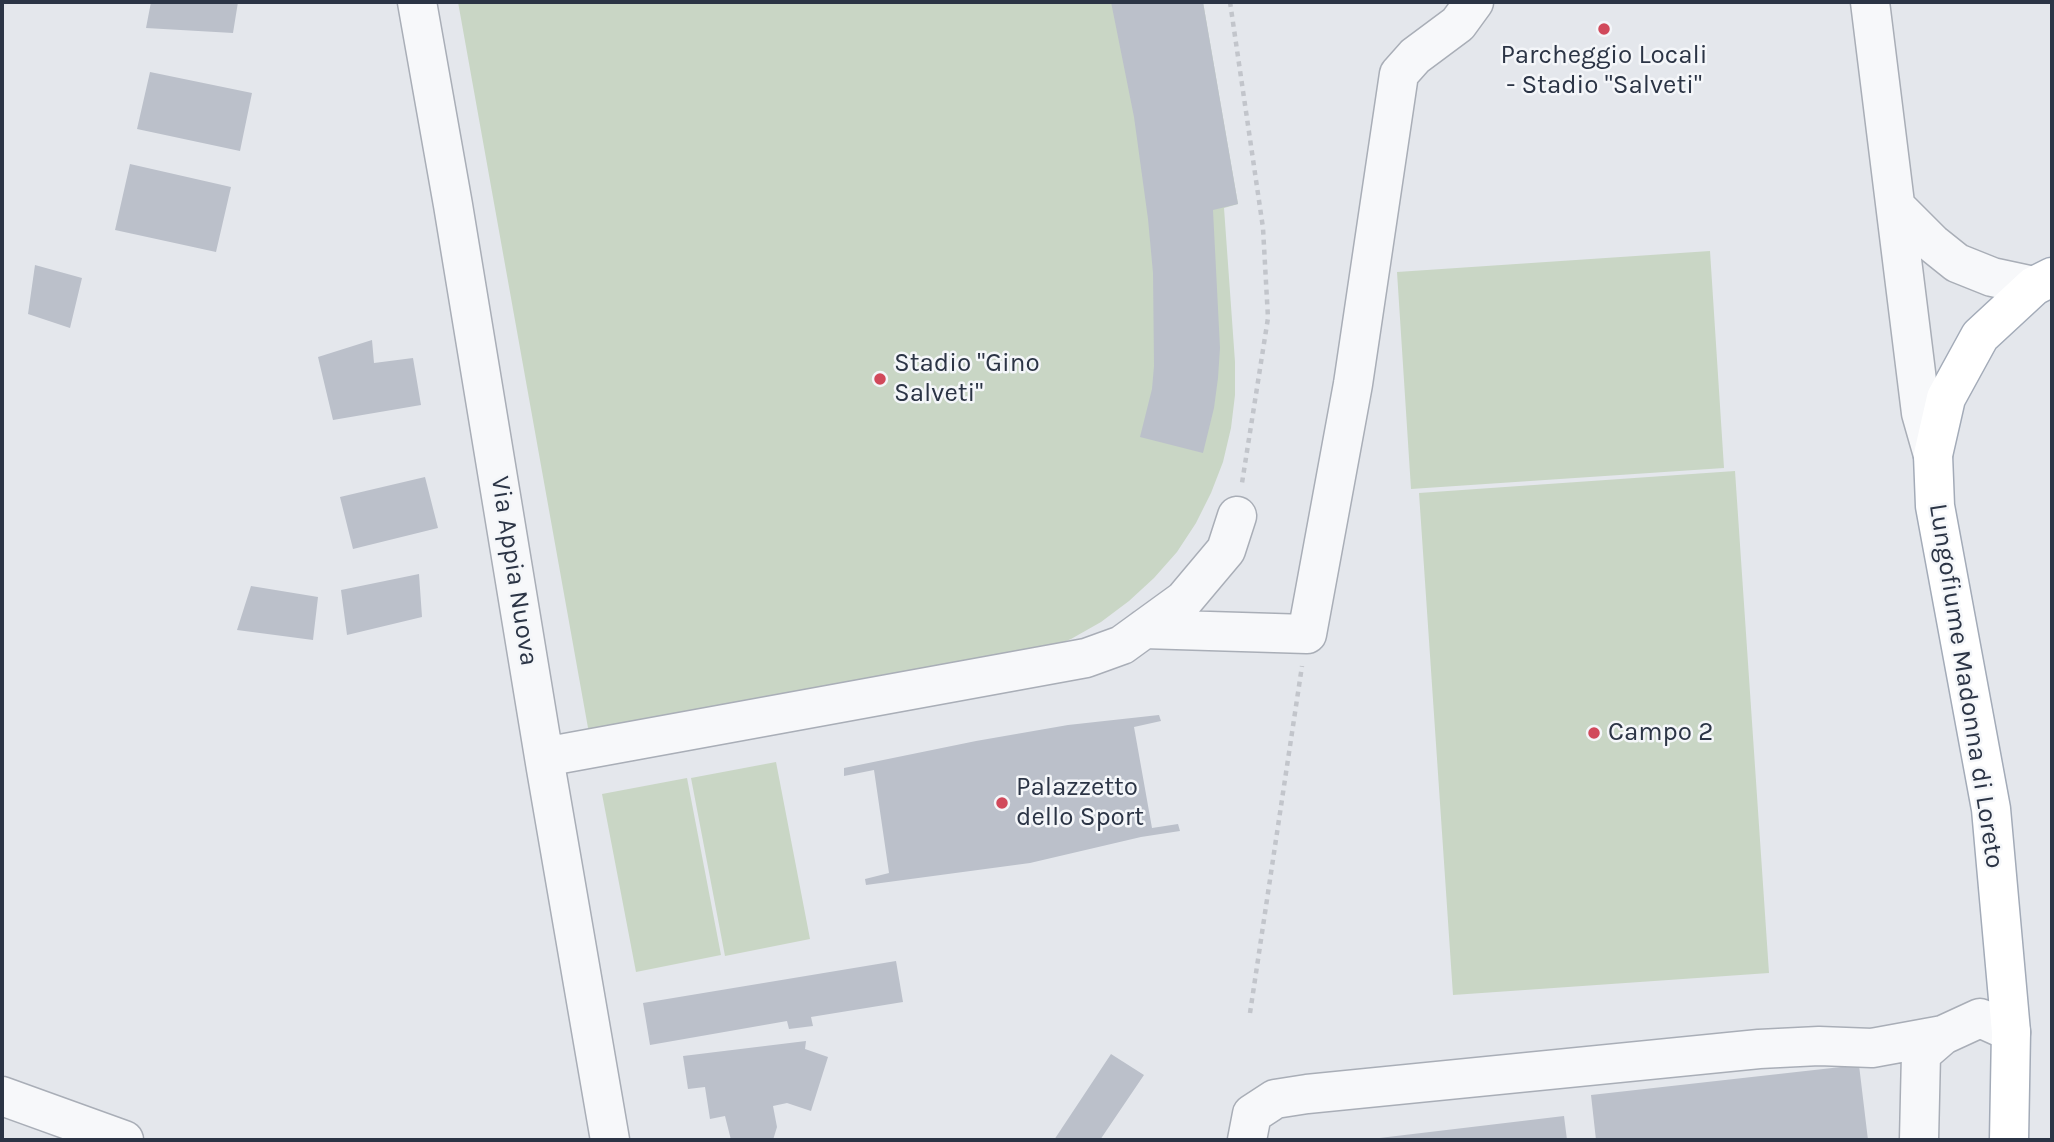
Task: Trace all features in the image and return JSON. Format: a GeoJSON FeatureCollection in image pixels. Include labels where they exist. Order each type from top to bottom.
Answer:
{"type":"FeatureCollection","features":[{"type":"Feature","properties":{"kind":"main road","name":"Lungofiume Madonna di Loreto"},"geometry":{"type":"LineString","coordinates":[[2009,1140],[2011,1032],[1991,808],[1935,506],[1933,455],[1946,398],[1980,336],[2046,290]]}},
{"type":"Feature","properties":{"kind":"main road","name":"Lungofiume Madonna di Loreto"},"geometry":{"type":"LineString","coordinates":[[2035,1140],[2037,1031],[2017,805],[1961,502],[1959,457],[1971,407],[2001,352],[2041,313],[2046,290]]}},
{"type":"Feature","properties":{"kind":"street","name":"Via Appia Nuova"},"geometry":{"type":"LineString","coordinates":[[417,2],[610,1140]]}},
{"type":"Feature","properties":{"kind":"street"},"geometry":{"type":"LineString","coordinates":[[1144,629],[1307,634],[1353,384],[1399,74],[1415,56],[1458,24],[1474,2]]}},
{"type":"Feature","properties":{"kind":"street"},"geometry":{"type":"LineString","coordinates":[[1870,2],[1921,413],[1933,455]]}},
{"type":"Feature","properties":{"kind":"street"},"geometry":{"type":"LineString","coordinates":[[1896,207],[1956,263],[1992,277],[2046,290]]}},
{"type":"Feature","properties":{"kind":"street"},"geometry":{"type":"LineString","coordinates":[[544,757],[1086,658],[1122,645],[1184,600],[1226,550],[1237,516]]}},
{"type":"Feature","properties":{"kind":"street"},"geometry":{"type":"LineString","coordinates":[[1247,1140],[1252,1114],[1275,1099],[1285,1097],[1381,1085],[1759,1049],[1819,1046],[1871,1048],[1943,1035],[1980,1018],[2011,1032]]}},
{"type":"Feature","properties":{"kind":"street"},"geometry":{"type":"LineString","coordinates":[[1919,1140],[1921,1054],[1943,1035]]}},
{"type":"Feature","properties":{"kind":"street"},"geometry":{"type":"LineString","coordinates":[[2,1096],[124,1140]]}},
{"type":"Feature","properties":{"kind":"path"},"geometry":{"type":"LineString","coordinates":[[1230,2],[1264,228],[1268,318],[1237,516]]}},
{"type":"Feature","properties":{"kind":"path"},"geometry":{"type":"LineString","coordinates":[[1250,1013],[1307,634]]}},
{"type":"Feature","properties":{"kind":"green space","name":"Stadio \"Gino Salveti\""},"geometry":{"type":"Polygon","coordinates":[[[458,2],[1203,2],[1238,204],[1224,208],[1235,395],[1223,462],[1196,523],[1177,552],[1154,578],[1101,622],[1071,639],[1039,652],[590,739],[458,2]]]}},
{"type":"Feature","properties":{"kind":"green space"},"geometry":{"type":"Polygon","coordinates":[[[1710,251],[1724,468],[1411,489],[1397,272],[1710,251]]]}},
{"type":"Feature","properties":{"kind":"green space","name":"Campo 2"},"geometry":{"type":"Polygon","coordinates":[[[1735,471],[1769,973],[1453,995],[1419,493],[1735,471]]]}},
{"type":"Feature","properties":{"kind":"green space"},"geometry":{"type":"Polygon","coordinates":[[[776,762],[810,939],[725,956],[691,778],[776,762]]]}},
{"type":"Feature","properties":{"kind":"green space"},"geometry":{"type":"Polygon","coordinates":[[[687,778],[721,955],[636,972],[602,794],[687,778]]]}},
{"type":"Feature","properties":{"kind":"building"},"geometry":{"type":"Polygon","coordinates":[[[151,2],[238,2],[233,33],[146,28],[151,2]]]}},
{"type":"Feature","properties":{"kind":"building"},"geometry":{"type":"Polygon","coordinates":[[[1111,2],[1203,2],[1238,204],[1213,210],[1220,348],[1214,408],[1203,453],[1140,437],[1152,389],[1154,366],[1153,273],[1134,117],[1111,2]]]}},
{"type":"Feature","properties":{"kind":"building"},"geometry":{"type":"Polygon","coordinates":[[[150,72],[252,93],[240,151],[137,129],[150,72]]]}},
{"type":"Feature","properties":{"kind":"building"},"geometry":{"type":"Polygon","coordinates":[[[130,164],[231,187],[216,252],[115,230],[130,164]]]}},
{"type":"Feature","properties":{"kind":"building"},"geometry":{"type":"Polygon","coordinates":[[[35,265],[82,278],[70,328],[28,314],[35,265]]]}},
{"type":"Feature","properties":{"kind":"building"},"geometry":{"type":"Polygon","coordinates":[[[372,340],[374,363],[413,358],[421,405],[333,420],[318,357],[372,340]]]}},
{"type":"Feature","properties":{"kind":"building"},"geometry":{"type":"Polygon","coordinates":[[[425,477],[438,528],[353,549],[340,497],[425,477]]]}},
{"type":"Feature","properties":{"kind":"building"},"geometry":{"type":"Polygon","coordinates":[[[419,574],[422,617],[347,635],[341,590],[419,574]]]}},
{"type":"Feature","properties":{"kind":"building"},"geometry":{"type":"Polygon","coordinates":[[[251,586],[318,597],[313,640],[237,630],[251,586]]]}},
{"type":"Feature","properties":{"kind":"building","name":"Palazzetto dello Sport"},"geometry":{"type":"Polygon","coordinates":[[[1159,715],[1161,721],[1134,727],[1152,828],[1178,824],[1180,831],[1141,837],[1030,863],[866,885],[865,879],[889,873],[874,770],[844,776],[844,768],[1068,725],[1159,715]]]}},
{"type":"Feature","properties":{"kind":"building"},"geometry":{"type":"Polygon","coordinates":[[[896,961],[903,1002],[811,1017],[813,1026],[789,1029],[787,1021],[650,1045],[643,1003],[896,961]]]}},
{"type":"Feature","properties":{"kind":"building"},"geometry":{"type":"Polygon","coordinates":[[[806,1041],[805,1049],[828,1057],[811,1111],[787,1103],[773,1106],[777,1127],[773,1140],[731,1140],[725,1116],[710,1119],[705,1087],[688,1089],[683,1056],[806,1041]]]}},
{"type":"Feature","properties":{"kind":"building"},"geometry":{"type":"Polygon","coordinates":[[[1111,1054],[1144,1075],[1100,1140],[1054,1140],[1111,1054]]]}},
{"type":"Feature","properties":{"kind":"building"},"geometry":{"type":"Polygon","coordinates":[[[1859,1065],[1868,1140],[1596,1140],[1591,1095],[1859,1065]]]}},
{"type":"Feature","properties":{"kind":"building"},"geometry":{"type":"Polygon","coordinates":[[[1564,1116],[1567,1140],[1371,1139],[1564,1116]]]}},
{"type":"Feature","properties":{"kind":"place","name":"Parcheggio Locali - Stadio \"Salveti\""},"geometry":{"type":"Point","coordinates":[1604,29]}},
{"type":"Feature","properties":{"kind":"place","name":"Stadio \"Gino Salveti\""},"geometry":{"type":"Point","coordinates":[880,379]}},
{"type":"Feature","properties":{"kind":"place","name":"Campo 2"},"geometry":{"type":"Point","coordinates":[1594,733]}},
{"type":"Feature","properties":{"kind":"place","name":"Palazzetto dello Sport"},"geometry":{"type":"Point","coordinates":[1002,803]}}]}
